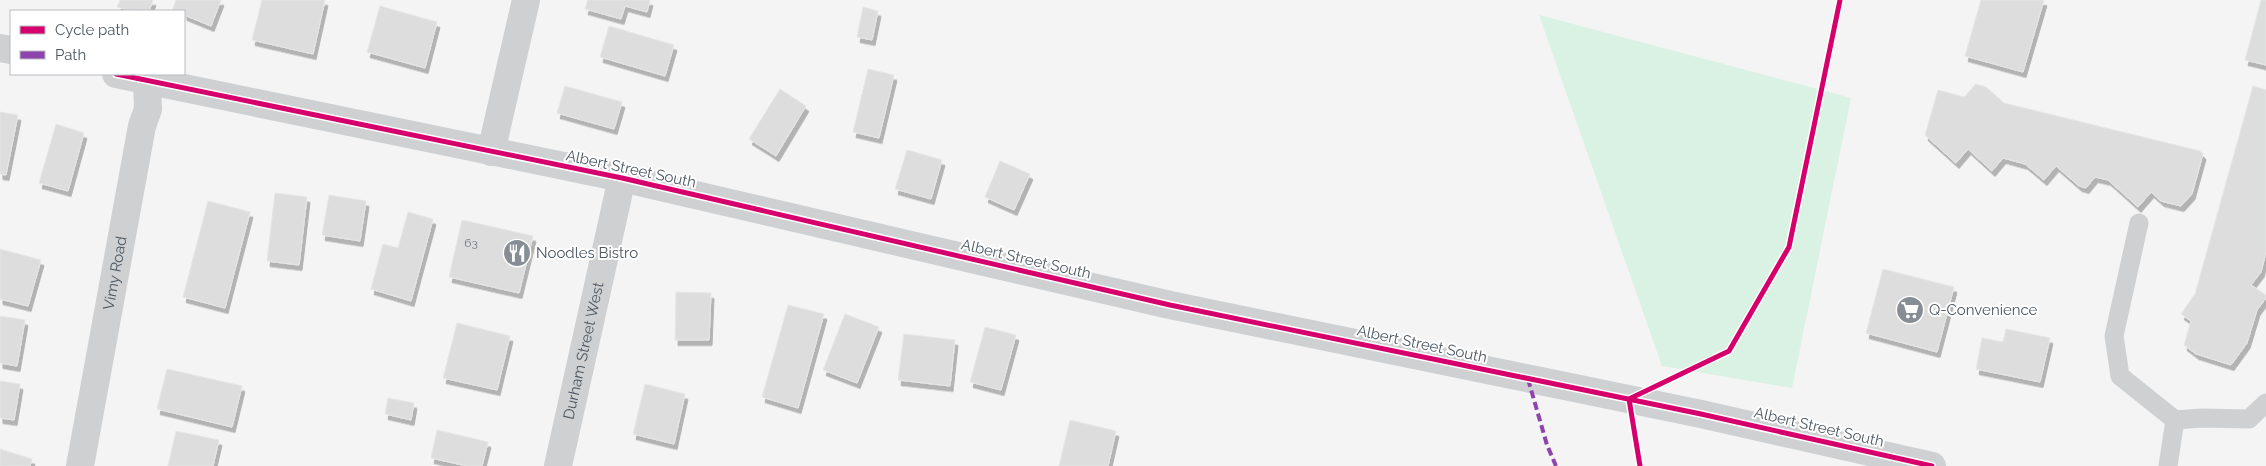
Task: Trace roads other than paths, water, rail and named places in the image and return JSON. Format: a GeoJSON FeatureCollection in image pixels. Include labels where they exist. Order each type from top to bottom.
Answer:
{"type":"FeatureCollection","features":[{"type":"Feature","properties":{"kind":"street"},"geometry":{"type":"LineString","coordinates":[[491,152],[526,0]]}},
{"type":"Feature","properties":{"kind":"street","name":"Albert Street South"},"geometry":{"type":"LineString","coordinates":[[120,75],[622,178],[1170,305],[1701,414],[1932,466]]}},
{"type":"Feature","properties":{"kind":"street","name":"Vimy Road"},"geometry":{"type":"LineString","coordinates":[[80,466],[142,126],[148,109],[147,81]]}},
{"type":"Feature","properties":{"kind":"street","name":"Durham Street West"},"geometry":{"type":"LineString","coordinates":[[558,466],[622,178]]}},
{"type":"Feature","properties":{"kind":"lane"},"geometry":{"type":"LineString","coordinates":[[2139,223],[2114,336],[2120,376],[2175,420],[2202,418],[2249,419],[2266,403]]}},
{"type":"Feature","properties":{"kind":"lane"},"geometry":{"type":"LineString","coordinates":[[2168,466],[2175,420]]}},
{"type":"Feature","properties":{"kind":"place","name":"Noodles Bistro"},"geometry":{"type":"Point","coordinates":[517,253]}},
{"type":"Feature","properties":{"kind":"place","name":"Q-Convenience"},"geometry":{"type":"Point","coordinates":[1910,310]}}]}
